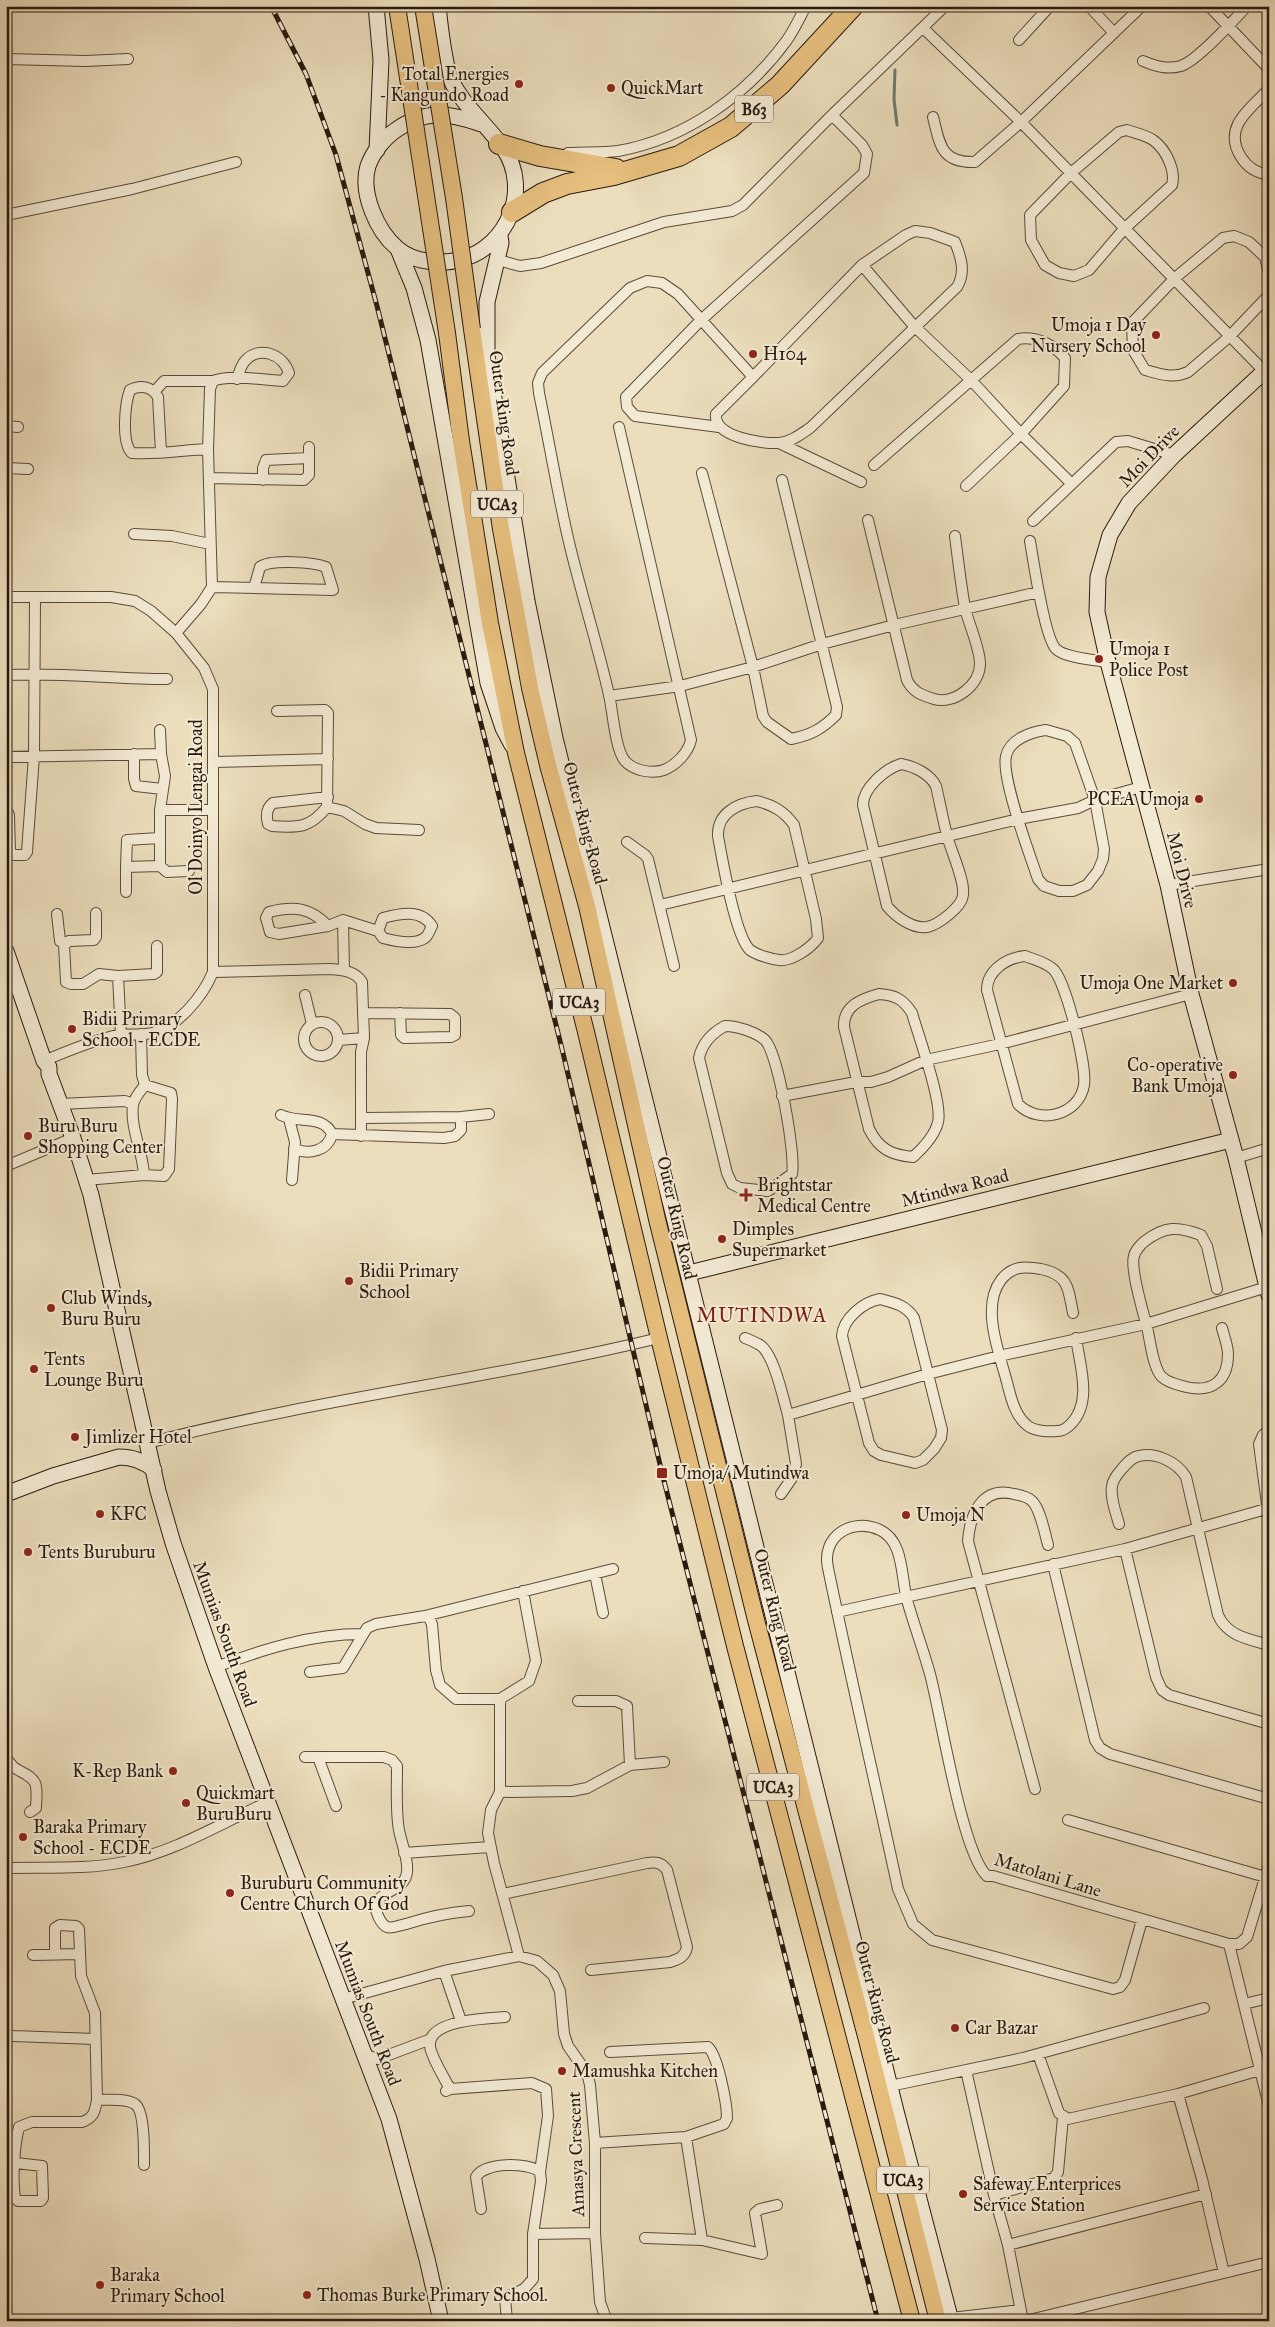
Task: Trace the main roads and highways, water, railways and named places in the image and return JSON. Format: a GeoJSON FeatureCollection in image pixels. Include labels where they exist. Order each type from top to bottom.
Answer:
{"type":"FeatureCollection","features":[{"type":"Feature","properties":{"kind":"highway","name":"B63"},"geometry":{"type":"LineString","coordinates":[[628,170],[678,156],[731,127],[780,85],[853,6]]}},
{"type":"Feature","properties":{"kind":"highway"},"geometry":{"type":"LineString","coordinates":[[499,144],[540,156],[579,164],[628,170]]}},
{"type":"Feature","properties":{"kind":"highway"},"geometry":{"type":"LineString","coordinates":[[512,212],[553,189],[628,170]]}},
{"type":"Feature","properties":{"kind":"main road"},"geometry":{"type":"LineString","coordinates":[[376,6],[381,60],[377,150]]}},
{"type":"Feature","properties":{"kind":"main road","name":"UCA3"},"geometry":{"type":"LineString","coordinates":[[397,6],[447,333],[461,441],[490,623],[516,753],[586,1032],[658,1338],[735,1646],[912,2321]]}},
{"type":"Feature","properties":{"kind":"main road","name":"Outer Ring Road"},"geometry":{"type":"LineString","coordinates":[[423,6],[454,198],[501,529],[529,678],[548,765],[587,906],[656,1219],[756,1620],[868,2040],[947,2320]]}},
{"type":"Feature","properties":{"kind":"main road"},"geometry":{"type":"LineString","coordinates":[[438,6],[446,71],[457,93],[504,150],[513,170],[515,192],[512,212],[500,236],[484,249],[463,259],[441,263],[418,259],[398,249],[384,232],[369,201],[367,184],[368,166],[377,150],[389,135],[404,124],[422,117],[440,114],[460,117],[482,124]]}},
{"type":"Feature","properties":{"kind":"main road","name":"UCA3"},"geometry":{"type":"LineString","coordinates":[[500,236],[498,260],[487,302],[487,355],[527,601],[554,738],[885,2062]]}},
{"type":"Feature","properties":{"kind":"main road","name":"UCA3"},"geometry":{"type":"LineString","coordinates":[[398,249],[414,288],[432,355],[488,682],[503,728],[516,753]]}},
{"type":"Feature","properties":{"kind":"main road","name":"Moi Drive"},"geometry":{"type":"LineString","coordinates":[[1266,369],[1174,455],[1129,503],[1110,535],[1098,577],[1098,612],[1108,662],[1168,885],[1192,994],[1236,1158],[1268,1291]]}},
{"type":"Feature","properties":{"kind":"main road"},"geometry":{"type":"LineString","coordinates":[[548,765],[554,738]]}},
{"type":"Feature","properties":{"kind":"main road","name":"Mumias South Road"},"geometry":{"type":"LineString","coordinates":[[6,951],[44,1061],[49,1067],[49,1074],[73,1138],[86,1180],[173,1543],[216,1667],[398,2147],[441,2321]]}},
{"type":"Feature","properties":{"kind":"main road","name":"Mtindwa Road"},"geometry":{"type":"LineString","coordinates":[[688,1273],[1231,1140]]}},
{"type":"Feature","properties":{"kind":"main road"},"geometry":{"type":"LineString","coordinates":[[6,1494],[53,1476],[119,1457],[148,1443]]}},
{"type":"Feature","properties":{"kind":"main road"},"geometry":{"type":"LineString","coordinates":[[119,1457],[128,1457],[147,1463],[154,1470]]}},
{"type":"Feature","properties":{"kind":"main road"},"geometry":{"type":"LineString","coordinates":[[868,2040],[885,2062]]}},
{"type":"Feature","properties":{"kind":"main road","name":"Outer Ring Road"},"geometry":{"type":"LineString","coordinates":[[885,2062],[947,2320]]}},
{"type":"Feature","properties":{"kind":"waterway"},"geometry":{"type":"LineString","coordinates":[[895,70],[894,99],[897,125]]}},
{"type":"Feature","properties":{"kind":"railway"},"geometry":{"type":"LineString","coordinates":[[271,6],[306,74],[336,155],[377,306],[563,1053],[662,1473],[878,2321]]}},
{"type":"Feature","properties":{"kind":"place","name":"Total Energies - Kangundo Road"},"geometry":{"type":"Point","coordinates":[519,84]}},
{"type":"Feature","properties":{"kind":"place","name":"QuickMart"},"geometry":{"type":"Point","coordinates":[611,88]}},
{"type":"Feature","properties":{"kind":"place","name":"Umoja 1 Day Nursery School"},"geometry":{"type":"Point","coordinates":[1156,335]}},
{"type":"Feature","properties":{"kind":"place","name":"H104"},"geometry":{"type":"Point","coordinates":[753,354]}},
{"type":"Feature","properties":{"kind":"place","name":"Umoja 1 Police Post"},"geometry":{"type":"Point","coordinates":[1099,659]}},
{"type":"Feature","properties":{"kind":"place","name":"PCEA Umoja"},"geometry":{"type":"Point","coordinates":[1199,799]}},
{"type":"Feature","properties":{"kind":"place","name":"Umoja One Market"},"geometry":{"type":"Point","coordinates":[1233,983]}},
{"type":"Feature","properties":{"kind":"place","name":"Bidii Primary School - ECDE"},"geometry":{"type":"Point","coordinates":[72,1029]}},
{"type":"Feature","properties":{"kind":"place","name":"Co-operative Bank Umoja"},"geometry":{"type":"Point","coordinates":[1233,1075]}},
{"type":"Feature","properties":{"kind":"place","name":"Buru Buru Shopping Center"},"geometry":{"type":"Point","coordinates":[28,1136]}},
{"type":"Feature","properties":{"kind":"place","name":"Brightstar Medical Centre"},"geometry":{"type":"Point","coordinates":[746,1195]}},
{"type":"Feature","properties":{"kind":"place","name":"Dimples Supermarket"},"geometry":{"type":"Point","coordinates":[722,1239]}},
{"type":"Feature","properties":{"kind":"place","name":"Bidii Primary School"},"geometry":{"type":"Point","coordinates":[349,1281]}},
{"type":"Feature","properties":{"kind":"place","name":"Club Winds, Buru Buru"},"geometry":{"type":"Point","coordinates":[51,1308]}},
{"type":"Feature","properties":{"kind":"place","name":"Tents Lounge Buru"},"geometry":{"type":"Point","coordinates":[34,1369]}},
{"type":"Feature","properties":{"kind":"place","name":"Jimlizer Hotel"},"geometry":{"type":"Point","coordinates":[75,1437]}},
{"type":"Feature","properties":{"kind":"place","name":"Umoja/ Mutindwa"},"geometry":{"type":"Point","coordinates":[662,1473]}},
{"type":"Feature","properties":{"kind":"place","name":"KFC"},"geometry":{"type":"Point","coordinates":[100,1514]}},
{"type":"Feature","properties":{"kind":"place","name":"Umoja N"},"geometry":{"type":"Point","coordinates":[906,1515]}},
{"type":"Feature","properties":{"kind":"place","name":"Tents Buruburu"},"geometry":{"type":"Point","coordinates":[28,1552]}},
{"type":"Feature","properties":{"kind":"place","name":"K-Rep Bank"},"geometry":{"type":"Point","coordinates":[173,1771]}},
{"type":"Feature","properties":{"kind":"place","name":"Quickmart BuruBuru"},"geometry":{"type":"Point","coordinates":[186,1803]}},
{"type":"Feature","properties":{"kind":"place","name":"Baraka Primary School - ECDE"},"geometry":{"type":"Point","coordinates":[23,1837]}},
{"type":"Feature","properties":{"kind":"place","name":"Buruburu Community Centre Church Of God"},"geometry":{"type":"Point","coordinates":[230,1893]}},
{"type":"Feature","properties":{"kind":"place","name":"Car Bazar"},"geometry":{"type":"Point","coordinates":[955,2028]}},
{"type":"Feature","properties":{"kind":"place","name":"Mamushka Kitchen"},"geometry":{"type":"Point","coordinates":[562,2071]}},
{"type":"Feature","properties":{"kind":"place","name":"Safeway Enterprices Service Station"},"geometry":{"type":"Point","coordinates":[963,2194]}},
{"type":"Feature","properties":{"kind":"place","name":"Baraka Primary School"},"geometry":{"type":"Point","coordinates":[100,2285]}},
{"type":"Feature","properties":{"kind":"place","name":"Thomas Burke Primary School."},"geometry":{"type":"Point","coordinates":[307,2295]}},
{"type":"Feature","properties":{"kind":"district","name":"MUTINDWA"},"geometry":{"type":"Point","coordinates":[762,1315]}}]}
